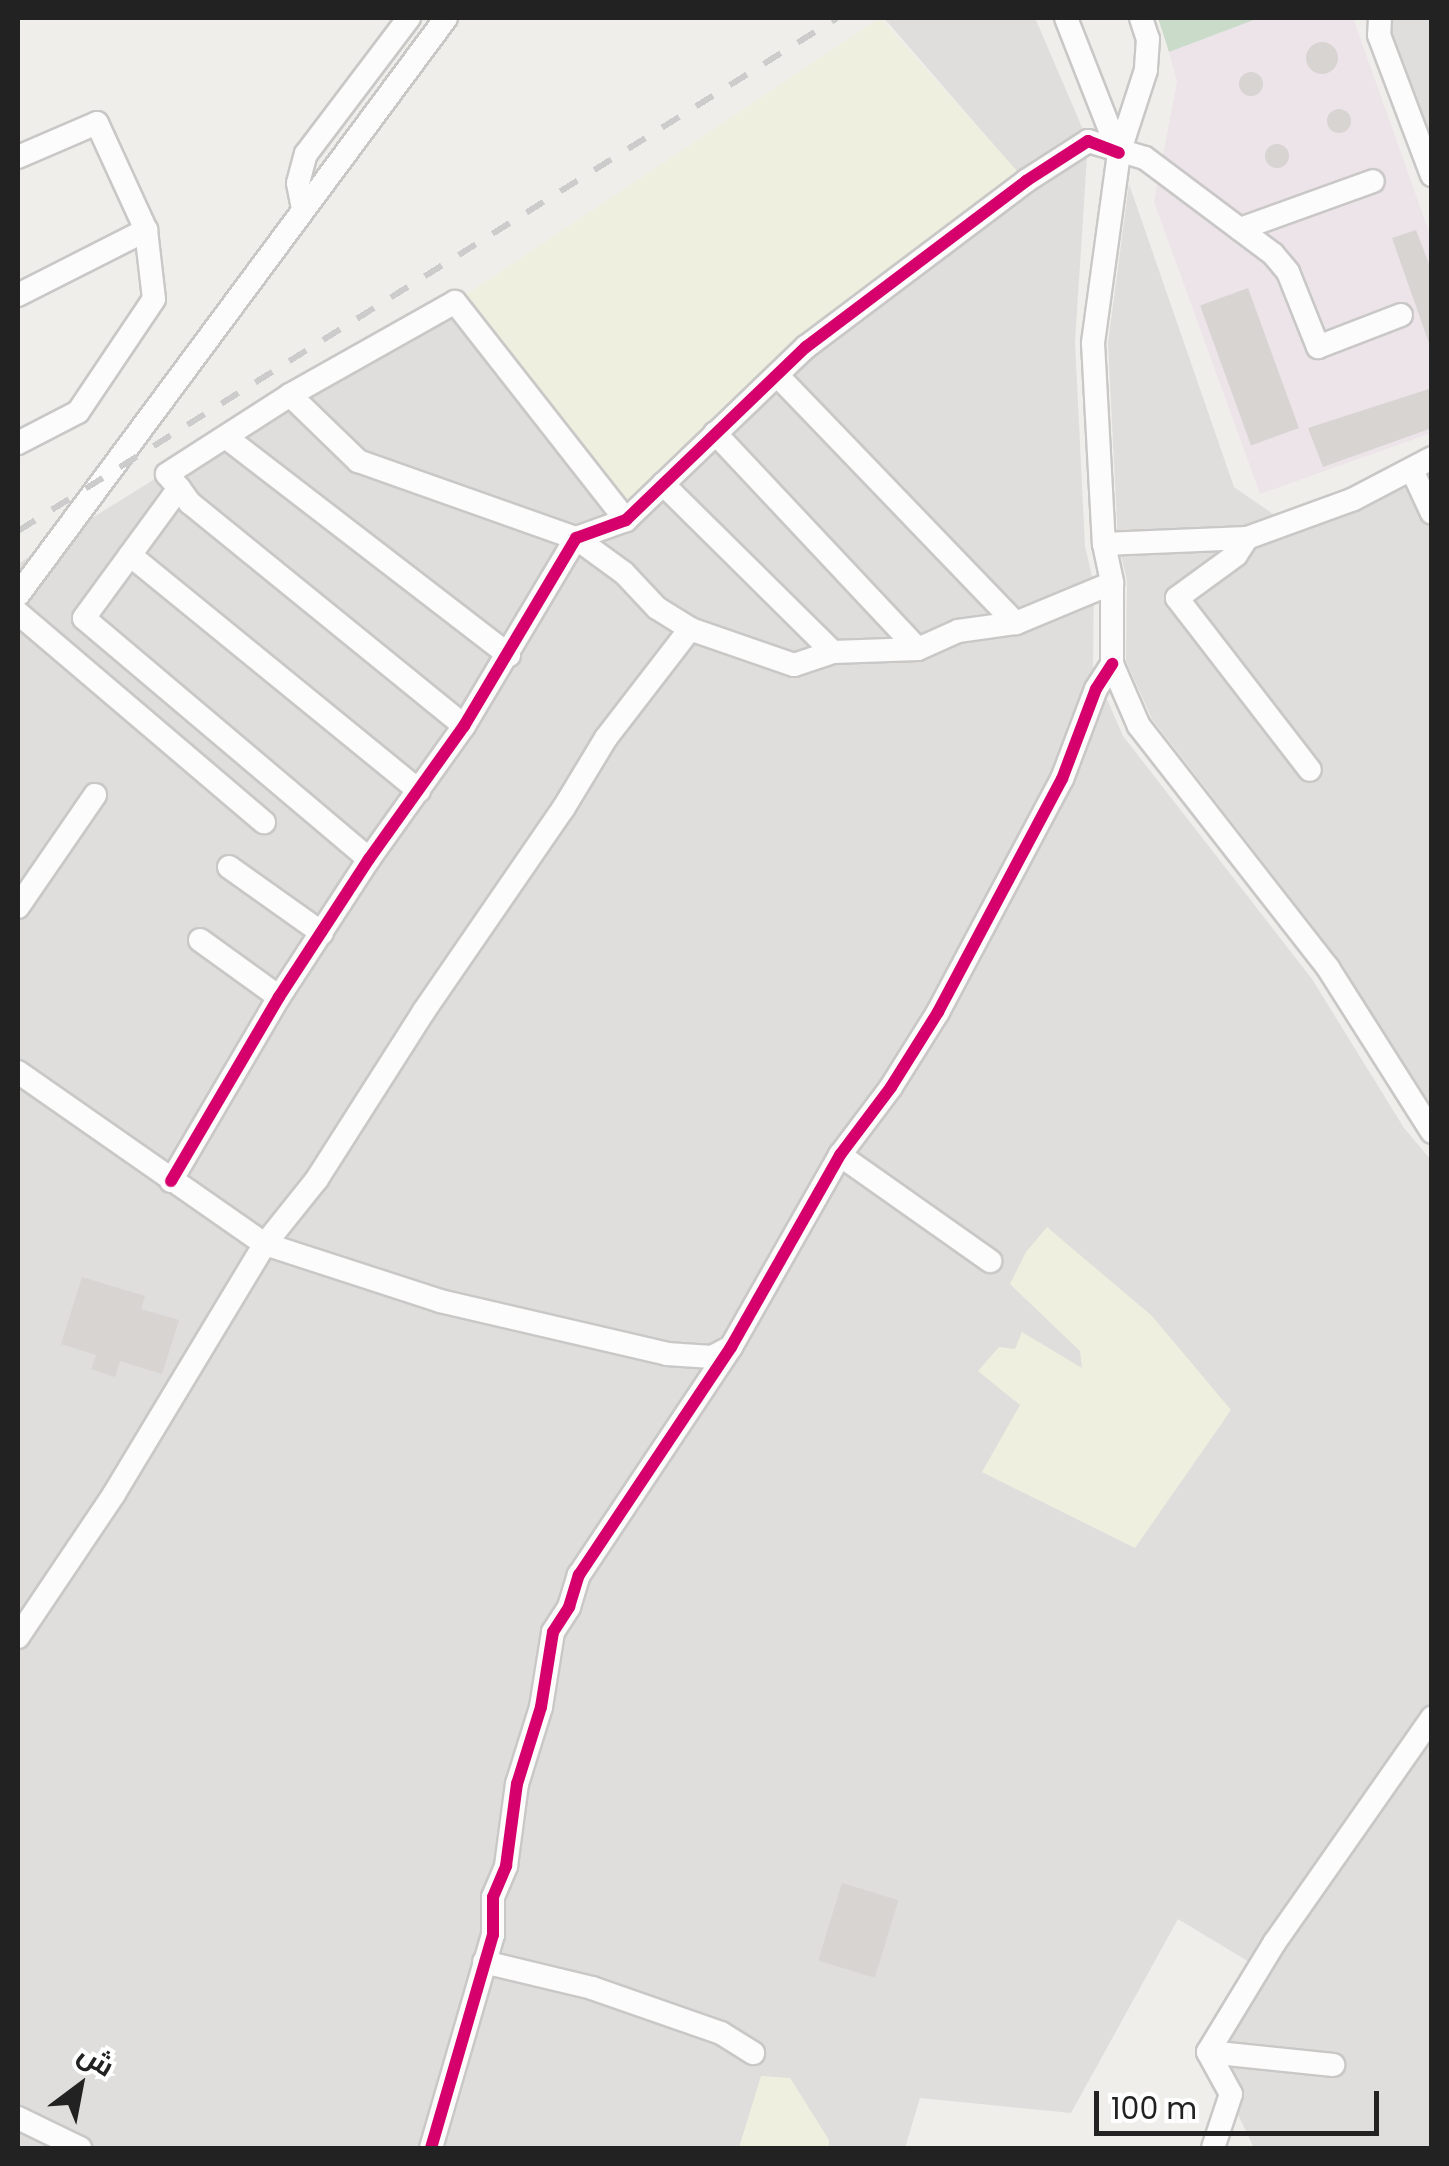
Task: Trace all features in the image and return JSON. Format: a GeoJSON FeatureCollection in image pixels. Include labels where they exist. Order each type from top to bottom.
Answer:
{"type":"FeatureCollection","features":[{"type":"Feature","properties":{"kind":"street"},"geometry":{"type":"LineString","coordinates":[[303,210],[298,183],[306,154],[409,18]]}},
{"type":"Feature","properties":{"kind":"street"},"geometry":{"type":"LineString","coordinates":[[18,595],[446,18]]}},
{"type":"Feature","properties":{"kind":"street"},"geometry":{"type":"LineString","coordinates":[[1066,18],[1119,154]]}},
{"type":"Feature","properties":{"kind":"street"},"geometry":{"type":"LineString","coordinates":[[1141,18],[1148,39],[1146,70],[1119,154],[1094,343],[1104,544],[1112,583],[1112,664],[1140,726],[1328,968],[1432,1132]]}},
{"type":"Feature","properties":{"kind":"street"},"geometry":{"type":"LineString","coordinates":[[1380,18],[1380,35],[1432,175]]}},
{"type":"Feature","properties":{"kind":"street"},"geometry":{"type":"LineString","coordinates":[[18,158],[97,123],[146,230],[154,299],[78,412],[18,443]]}},
{"type":"Feature","properties":{"kind":"street"},"geometry":{"type":"LineString","coordinates":[[170,1182],[279,998],[368,859],[419,791],[510,655],[576,538],[626,520],[806,347],[1088,141],[1119,154],[1146,158],[1240,229],[1288,272],[1318,347],[1401,315]]}},
{"type":"Feature","properties":{"kind":"street"},"geometry":{"type":"LineString","coordinates":[[1240,229],[1374,182]]}},
{"type":"Feature","properties":{"kind":"street"},"geometry":{"type":"LineString","coordinates":[[18,294],[146,230]]}},
{"type":"Feature","properties":{"kind":"street"},"geometry":{"type":"LineString","coordinates":[[464,726],[190,503],[167,474],[290,395],[454,302],[626,520]]}},
{"type":"Feature","properties":{"kind":"street"},"geometry":{"type":"LineString","coordinates":[[777,375],[1016,624]]}},
{"type":"Feature","properties":{"kind":"street"},"geometry":{"type":"LineString","coordinates":[[290,395],[358,461],[576,538],[624,573],[658,608],[690,629],[794,665],[833,652],[918,649],[958,631],[1016,624],[1112,583]]}},
{"type":"Feature","properties":{"kind":"street"},"geometry":{"type":"LineString","coordinates":[[715,433],[918,649]]}},
{"type":"Feature","properties":{"kind":"street"},"geometry":{"type":"LineString","coordinates":[[228,438],[510,655]]}},
{"type":"Feature","properties":{"kind":"street"},"geometry":{"type":"LineString","coordinates":[[1104,544],[1247,538],[1354,499],[1422,464],[1432,513]]}},
{"type":"Feature","properties":{"kind":"street"},"geometry":{"type":"LineString","coordinates":[[662,484],[833,652]]}},
{"type":"Feature","properties":{"kind":"street"},"geometry":{"type":"LineString","coordinates":[[178,488],[84,618],[368,859]]}},
{"type":"Feature","properties":{"kind":"street"},"geometry":{"type":"LineString","coordinates":[[1247,538],[1236,555],[1177,598],[1310,770]]}},
{"type":"Feature","properties":{"kind":"street"},"geometry":{"type":"LineString","coordinates":[[130,555],[419,791]]}},
{"type":"Feature","properties":{"kind":"street"},"geometry":{"type":"LineString","coordinates":[[18,612],[264,822]]}},
{"type":"Feature","properties":{"kind":"street"},"geometry":{"type":"LineString","coordinates":[[18,1637],[114,1494],[265,1244],[318,1178],[424,1011],[564,809],[606,738],[690,629]]}},
{"type":"Feature","properties":{"kind":"street"},"geometry":{"type":"LineString","coordinates":[[431,2148],[492,1935],[493,1897],[506,1866],[517,1784],[540,1708],[553,1632],[569,1607],[579,1575],[731,1347],[840,1155],[892,1087],[938,1012],[1062,779],[1096,690],[1112,664]]}},
{"type":"Feature","properties":{"kind":"street"},"geometry":{"type":"LineString","coordinates":[[18,907],[94,795]]}},
{"type":"Feature","properties":{"kind":"street"},"geometry":{"type":"LineString","coordinates":[[229,868],[322,933]]}},
{"type":"Feature","properties":{"kind":"street"},"geometry":{"type":"LineString","coordinates":[[200,940],[279,998]]}},
{"type":"Feature","properties":{"kind":"street"},"geometry":{"type":"LineString","coordinates":[[18,1072],[170,1182],[265,1244],[440,1300],[667,1354],[712,1357],[731,1347]]}},
{"type":"Feature","properties":{"kind":"street"},"geometry":{"type":"LineString","coordinates":[[840,1155],[990,1261]]}},
{"type":"Feature","properties":{"kind":"street"},"geometry":{"type":"LineString","coordinates":[[1208,2052],[1275,1942],[1432,1718]]}},
{"type":"Feature","properties":{"kind":"street"},"geometry":{"type":"LineString","coordinates":[[484,1962],[592,1988],[720,2033],[753,2053]]}},
{"type":"Feature","properties":{"kind":"street"},"geometry":{"type":"LineString","coordinates":[[1208,2052],[1333,2065]]}},
{"type":"Feature","properties":{"kind":"street"},"geometry":{"type":"LineString","coordinates":[[1208,2052],[1231,2094],[1213,2148]]}},
{"type":"Feature","properties":{"kind":"street"},"geometry":{"type":"LineString","coordinates":[[18,2118],[80,2148]]}},
{"type":"Feature","properties":{"kind":"shaded area"},"geometry":{"type":"Polygon","coordinates":[[[884,18],[1035,18],[1088,141],[1075,342],[1085,546],[1094,585],[1093,667],[1123,736],[1312,979],[1404,1128],[1431,1160],[1431,2148],[1253,2146],[1208,2052],[1259,1968],[1178,1919],[1071,2113],[920,2098],[905,2148],[828,2148],[829,2140],[762,2076],[739,2148],[18,2148],[18,564],[290,395],[455,302],[715,433],[1026,182],[884,18]]]}},
{"type":"Feature","properties":{"kind":"shaded area"},"geometry":{"type":"Polygon","coordinates":[[[1259,18],[1353,18],[1431,237],[1431,433],[1260,494],[1154,202],[1177,82],[1169,52],[1259,18]]]}},
{"type":"Feature","properties":{"kind":"shaded area"},"geometry":{"type":"Polygon","coordinates":[[[1376,18],[1431,18],[1431,175],[1376,18]]]}},
{"type":"Feature","properties":{"kind":"shaded area"},"geometry":{"type":"Polygon","coordinates":[[[1129,184],[1234,487],[1286,523],[1431,458],[1432,1099],[1428,1104],[1339,960],[1152,719],[1126,661],[1127,581],[1118,542],[1108,343],[1129,184]]]}},
{"type":"Feature","properties":{"kind":"green space"},"geometry":{"type":"Polygon","coordinates":[[[880,18],[1026,181],[806,347],[626,520],[455,302],[880,18]]]}},
{"type":"Feature","properties":{"kind":"green space"},"geometry":{"type":"Polygon","coordinates":[[[1158,18],[1259,18],[1169,52],[1158,18]]]}},
{"type":"Feature","properties":{"kind":"green space"},"geometry":{"type":"Polygon","coordinates":[[[1047,1227],[1152,1316],[1231,1410],[1135,1548],[982,1472],[1020,1405],[978,1371],[999,1347],[1015,1349],[1022,1332],[1082,1368],[1080,1351],[1010,1284],[1026,1252],[1047,1227]]]}},
{"type":"Feature","properties":{"kind":"green space"},"geometry":{"type":"Polygon","coordinates":[[[761,2076],[790,2078],[829,2140],[828,2148],[739,2148],[761,2076]]]}},
{"type":"Feature","properties":{"kind":"building"},"geometry":{"type":"Polygon","coordinates":[[[1322,42],[1333,47],[1338,58],[1333,69],[1322,74],[1311,69],[1306,58],[1311,47],[1322,42]]]}},
{"type":"Feature","properties":{"kind":"building"},"geometry":{"type":"Polygon","coordinates":[[[1251,72],[1263,84],[1251,96],[1239,84],[1251,72]]]}},
{"type":"Feature","properties":{"kind":"building"},"geometry":{"type":"Polygon","coordinates":[[[1339,109],[1351,121],[1339,133],[1327,121],[1339,109]]]}},
{"type":"Feature","properties":{"kind":"building"},"geometry":{"type":"Polygon","coordinates":[[[1277,144],[1289,156],[1277,168],[1265,156],[1277,144]]]}},
{"type":"Feature","properties":{"kind":"building"},"geometry":{"type":"Polygon","coordinates":[[[1416,230],[1432,272],[1430,346],[1392,238],[1416,230]]]}},
{"type":"Feature","properties":{"kind":"building"},"geometry":{"type":"Polygon","coordinates":[[[1248,288],[1299,428],[1251,445],[1200,305],[1248,288]]]}},
{"type":"Feature","properties":{"kind":"building"},"geometry":{"type":"Polygon","coordinates":[[[1432,388],[1432,428],[1323,467],[1308,428],[1432,388]]]}},
{"type":"Feature","properties":{"kind":"building"},"geometry":{"type":"Polygon","coordinates":[[[82,1277],[145,1296],[141,1309],[179,1320],[162,1374],[120,1361],[115,1377],[91,1369],[96,1355],[61,1344],[82,1277]]]}},
{"type":"Feature","properties":{"kind":"building"},"geometry":{"type":"Polygon","coordinates":[[[842,1883],[898,1900],[875,1978],[818,1960],[842,1883]]]}},
{"type":"Feature","properties":{"kind":"railway"},"geometry":{"type":"LineString","coordinates":[[18,531],[837,18]]}},
{"type":"Feature","properties":{"kind":"cycle path"},"geometry":{"type":"LineString","coordinates":[[171,1181],[279,997],[369,859],[464,726],[576,538],[626,520],[806,347],[1026,181],[1088,141],[1119,153]]}},
{"type":"Feature","properties":{"kind":"cycle path"},"geometry":{"type":"LineString","coordinates":[[431,2148],[493,1935],[493,1897],[506,1866],[517,1784],[541,1707],[553,1632],[569,1607],[579,1575],[731,1347],[840,1155],[891,1087],[938,1012],[1062,779],[1096,689],[1112,664]]}}]}
